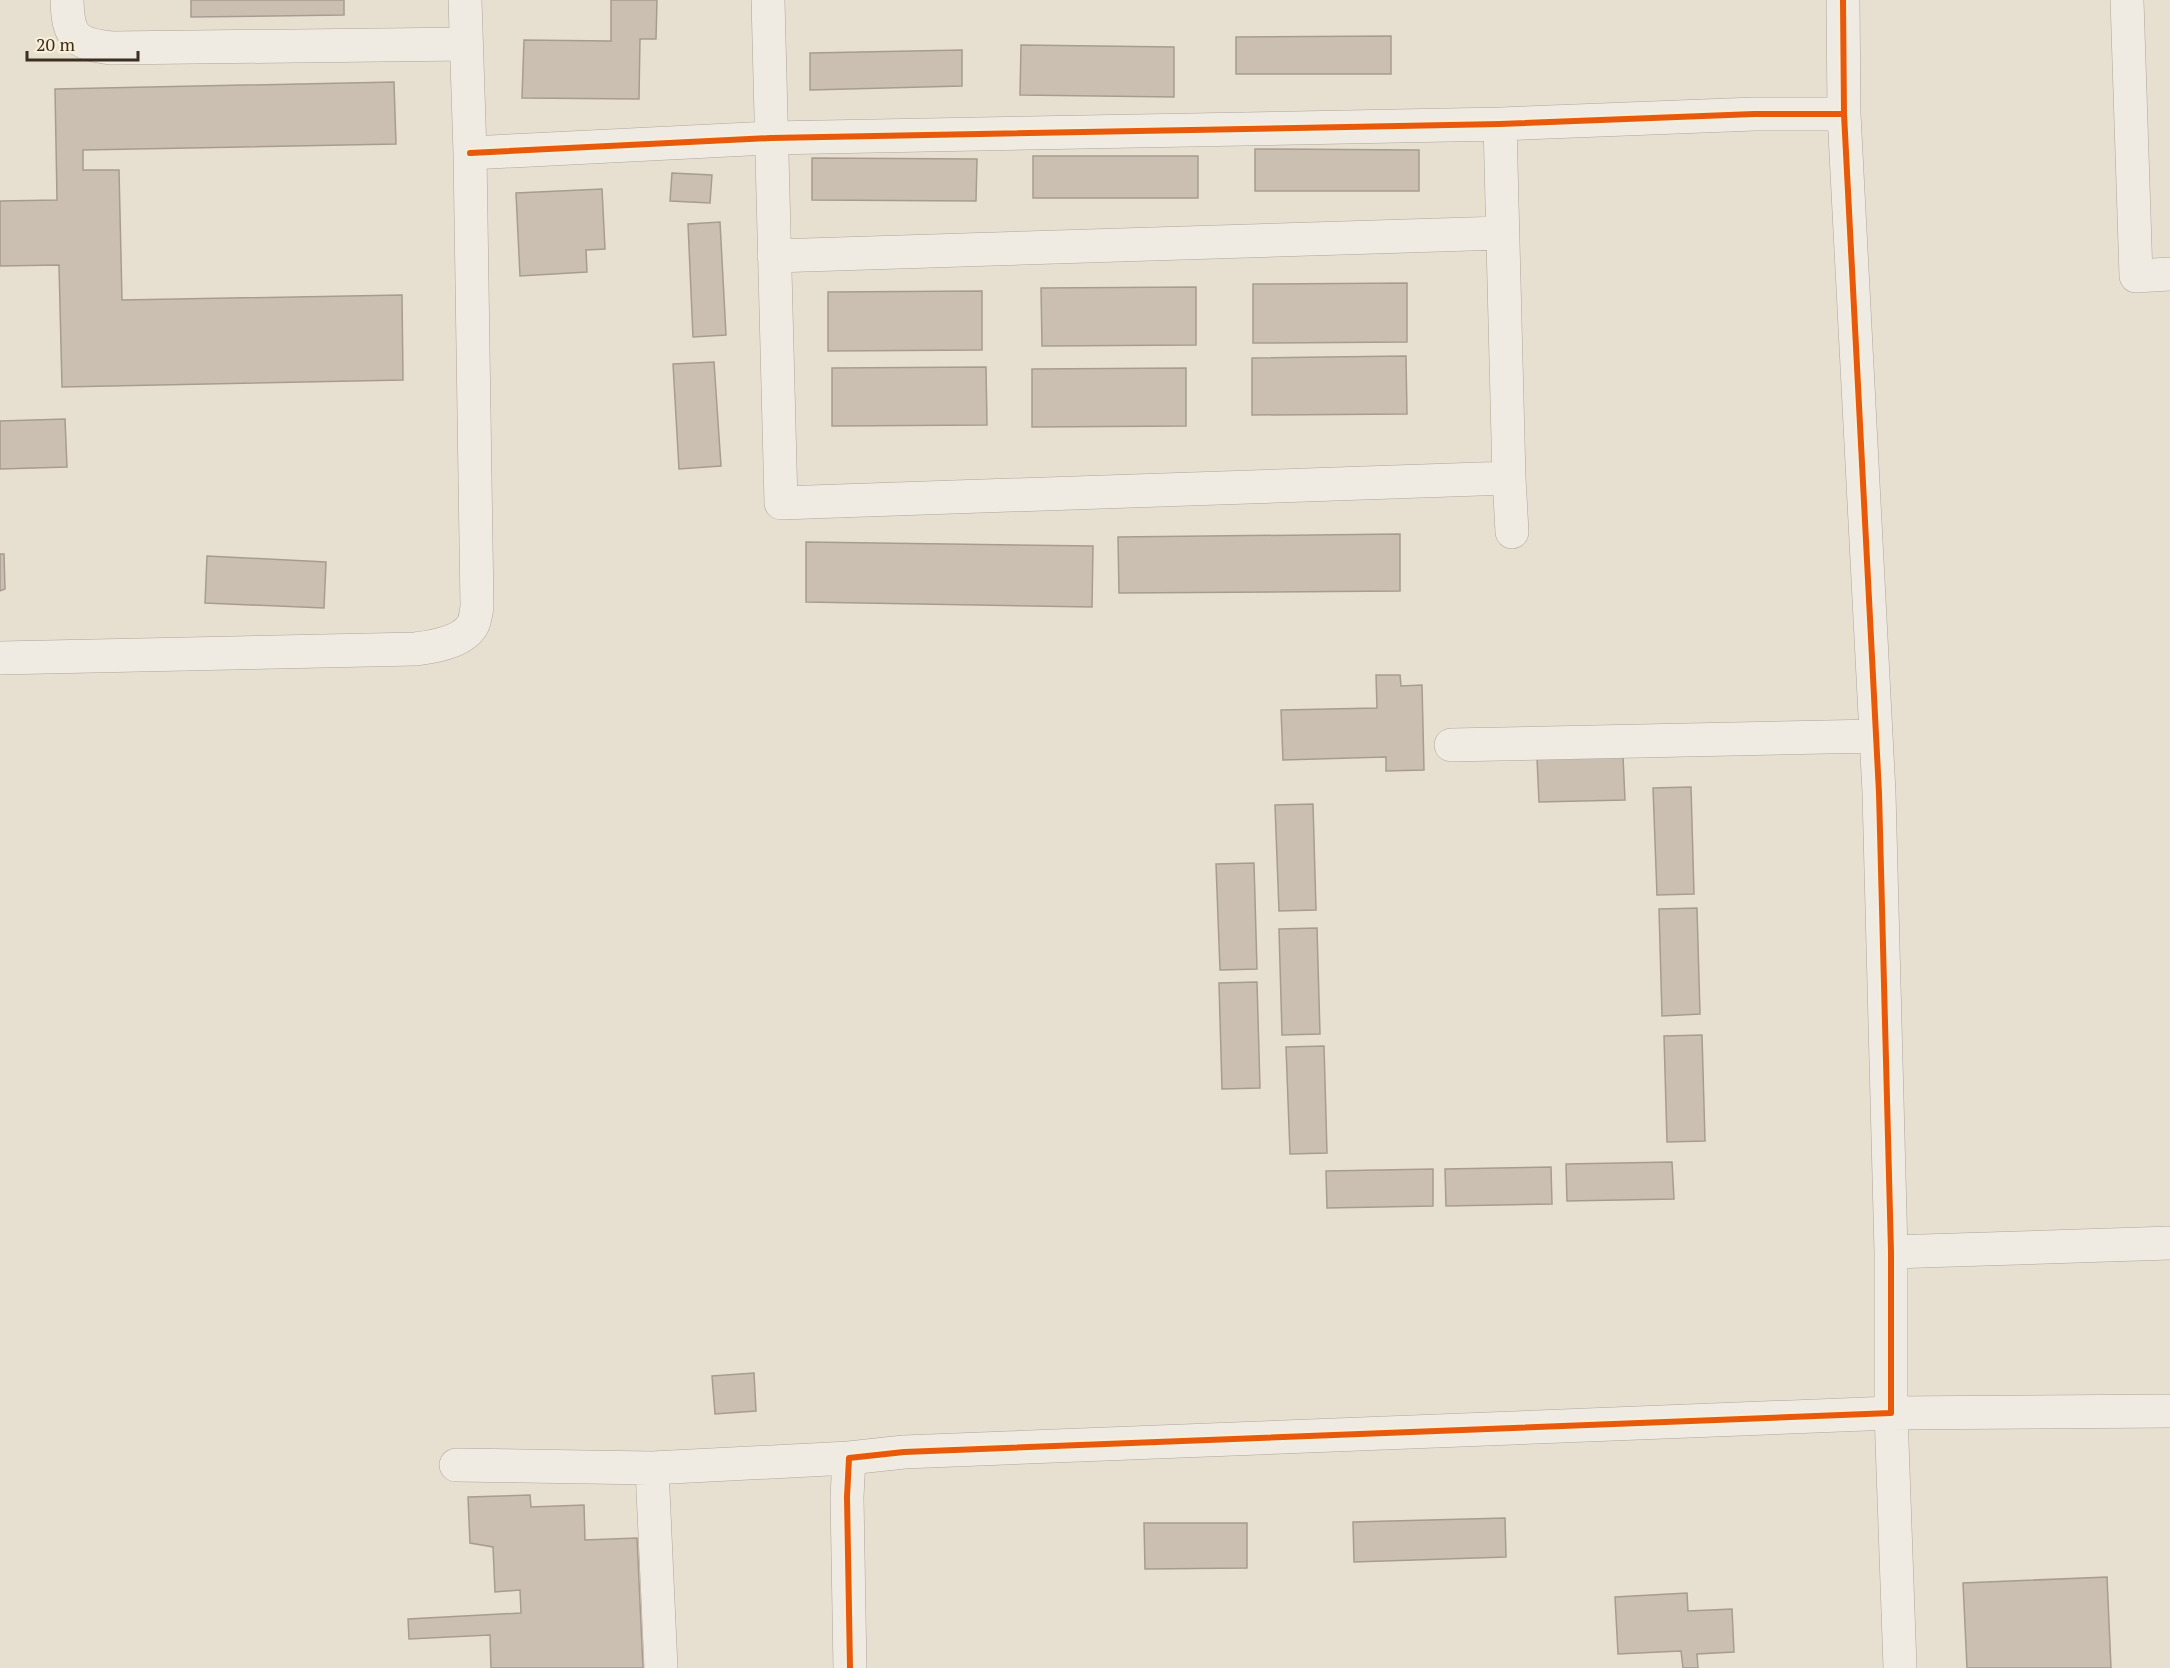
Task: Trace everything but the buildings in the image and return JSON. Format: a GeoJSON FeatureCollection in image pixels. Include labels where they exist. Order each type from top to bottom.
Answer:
{"type":"FeatureCollection","features":[{"type":"Feature","properties":{"kind":"street"},"geometry":{"type":"LineString","coordinates":[[67,0],[69,27],[75,37],[85,44],[112,48],[466,44]]}},
{"type":"Feature","properties":{"kind":"street"},"geometry":{"type":"LineString","coordinates":[[0,658],[414,648],[440,646],[462,635],[472,626],[477,608],[470,153],[465,0]]}},
{"type":"Feature","properties":{"kind":"street"},"geometry":{"type":"LineString","coordinates":[[768,0],[781,503],[1509,478]]}},
{"type":"Feature","properties":{"kind":"street"},"geometry":{"type":"LineString","coordinates":[[1843,0],[1844,114],[1876,736],[1891,1252],[1891,1413],[1900,1668]]}},
{"type":"Feature","properties":{"kind":"street"},"geometry":{"type":"LineString","coordinates":[[2127,0],[2136,276],[2170,274]]}},
{"type":"Feature","properties":{"kind":"street"},"geometry":{"type":"LineString","coordinates":[[470,153],[771,138],[1500,124],[1754,114],[1844,114]]}},
{"type":"Feature","properties":{"kind":"street"},"geometry":{"type":"LineString","coordinates":[[1500,124],[1512,532]]}},
{"type":"Feature","properties":{"kind":"street"},"geometry":{"type":"LineString","coordinates":[[774,256],[1502,233]]}},
{"type":"Feature","properties":{"kind":"street"},"geometry":{"type":"LineString","coordinates":[[1451,745],[1876,736]]}},
{"type":"Feature","properties":{"kind":"street"},"geometry":{"type":"LineString","coordinates":[[1891,1252],[2170,1244]]}},
{"type":"Feature","properties":{"kind":"street"},"geometry":{"type":"LineString","coordinates":[[456,1465],[652,1468],[849,1458],[904,1452],[1891,1413],[2170,1411]]}},
{"type":"Feature","properties":{"kind":"street"},"geometry":{"type":"LineString","coordinates":[[849,1458],[847,1497],[850,1668]]}},
{"type":"Feature","properties":{"kind":"street"},"geometry":{"type":"LineString","coordinates":[[652,1468],[661,1668]]}},
{"type":"Feature","properties":{"kind":"cycle path"},"geometry":{"type":"LineString","coordinates":[[850,1668],[847,1497],[849,1458],[904,1452],[1891,1413],[1891,1252],[1879,793],[1844,114],[1843,0]]}},
{"type":"Feature","properties":{"kind":"cycle path"},"geometry":{"type":"LineString","coordinates":[[470,153],[771,138],[1500,124],[1754,114],[1844,114]]}}]}
